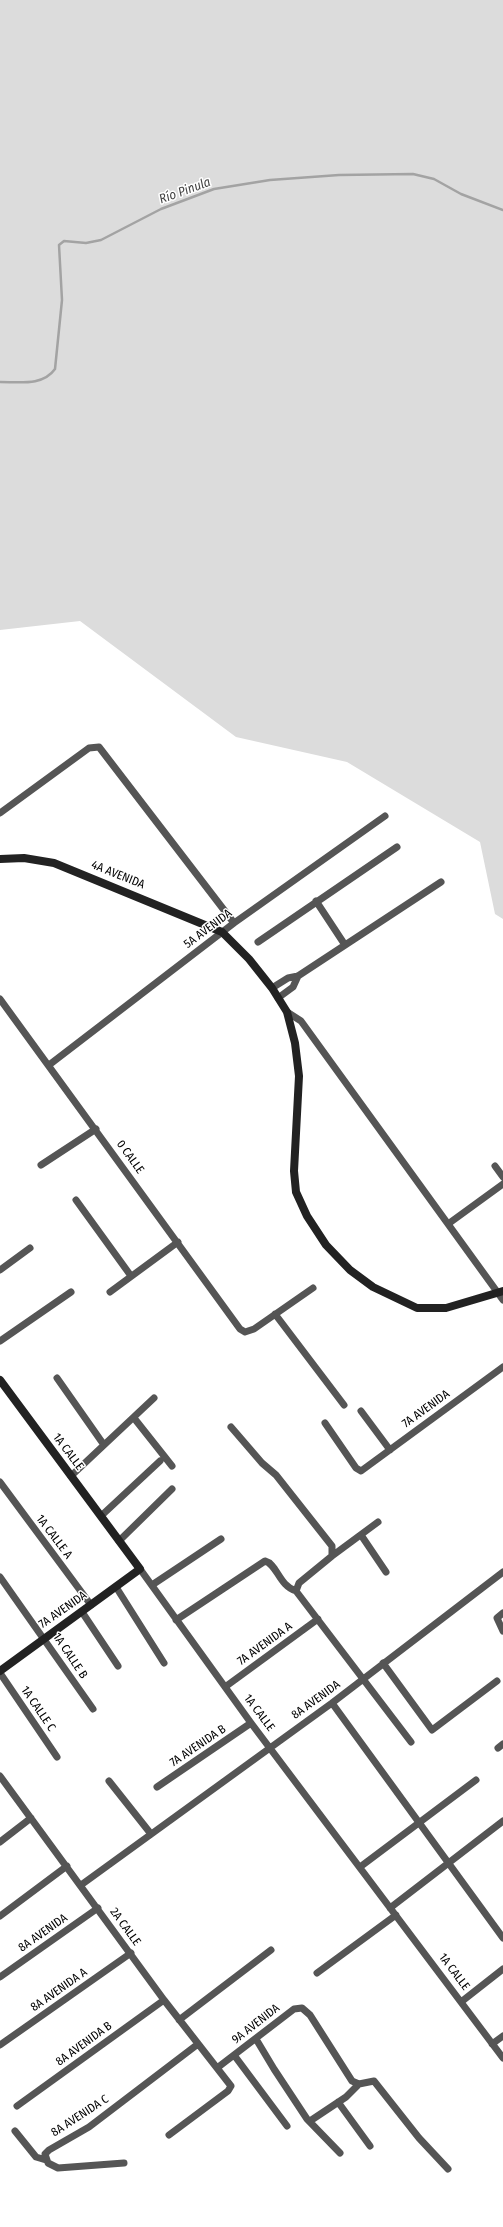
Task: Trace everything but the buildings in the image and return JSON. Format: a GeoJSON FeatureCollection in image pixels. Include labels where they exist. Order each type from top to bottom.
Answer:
{"type":"FeatureCollection","features":[{"type":"Feature","properties":{"kind":"main road","name":"4A AVENIDA"},"geometry":{"type":"LineString","coordinates":[[0,859],[24,858],[54,863],[222,932]]}},
{"type":"Feature","properties":{"kind":"main road"},"geometry":{"type":"LineString","coordinates":[[222,932],[249,959],[272,988],[287,1012],[295,1043],[299,1076],[294,1171],[296,1192],[307,1216],[326,1246],[350,1270],[373,1288],[417,1308],[446,1308],[500,1292]]}},
{"type":"Feature","properties":{"kind":"main road","name":"1A CALLE"},"geometry":{"type":"LineString","coordinates":[[0,1380],[3,1389],[71,1476],[140,1569]]}},
{"type":"Feature","properties":{"kind":"main road","name":"7A AVENIDA"},"geometry":{"type":"LineString","coordinates":[[0,1672],[44,1638],[140,1569]]}},
{"type":"Feature","properties":{"kind":"street"},"geometry":{"type":"LineString","coordinates":[[0,813],[89,748],[97,746],[102,749],[234,923]]}},
{"type":"Feature","properties":{"kind":"street","name":"5A AVENIDA"},"geometry":{"type":"LineString","coordinates":[[49,1065],[234,923],[385,816]]}},
{"type":"Feature","properties":{"kind":"street"},"geometry":{"type":"LineString","coordinates":[[258,942],[316,901],[397,848]]}},
{"type":"Feature","properties":{"kind":"street"},"geometry":{"type":"LineString","coordinates":[[272,988],[288,978],[298,976],[441,882]]}},
{"type":"Feature","properties":{"kind":"street"},"geometry":{"type":"LineString","coordinates":[[316,901],[344,945]]}},
{"type":"Feature","properties":{"kind":"street"},"geometry":{"type":"LineString","coordinates":[[278,998],[293,987],[298,976]]}},
{"type":"Feature","properties":{"kind":"street","name":"0 CALLE"},"geometry":{"type":"LineString","coordinates":[[0,999],[240,1329],[248,1332],[275,1314]]}},
{"type":"Feature","properties":{"kind":"street"},"geometry":{"type":"LineString","coordinates":[[287,1012],[301,1021],[448,1224],[500,1292],[503,1300]]}},
{"type":"Feature","properties":{"kind":"street"},"geometry":{"type":"LineString","coordinates":[[41,1165],[96,1130]]}},
{"type":"Feature","properties":{"kind":"street"},"geometry":{"type":"LineString","coordinates":[[495,1166],[503,1177]]}},
{"type":"Feature","properties":{"kind":"street"},"geometry":{"type":"LineString","coordinates":[[448,1224],[503,1184]]}},
{"type":"Feature","properties":{"kind":"street"},"geometry":{"type":"LineString","coordinates":[[76,1200],[132,1276]]}},
{"type":"Feature","properties":{"kind":"street"},"geometry":{"type":"LineString","coordinates":[[110,1292],[178,1242]]}},
{"type":"Feature","properties":{"kind":"street"},"geometry":{"type":"LineString","coordinates":[[0,1270],[30,1248]]}},
{"type":"Feature","properties":{"kind":"street"},"geometry":{"type":"LineString","coordinates":[[313,1288],[275,1314],[344,1405]]}},
{"type":"Feature","properties":{"kind":"street"},"geometry":{"type":"LineString","coordinates":[[0,1341],[71,1292]]}},
{"type":"Feature","properties":{"kind":"street","name":"7A AVENIDA"},"geometry":{"type":"LineString","coordinates":[[325,1423],[356,1468],[361,1471],[503,1368]]}},
{"type":"Feature","properties":{"kind":"street"},"geometry":{"type":"LineString","coordinates":[[57,1378],[104,1445]]}},
{"type":"Feature","properties":{"kind":"street"},"geometry":{"type":"LineString","coordinates":[[71,1476],[154,1398]]}},
{"type":"Feature","properties":{"kind":"street"},"geometry":{"type":"LineString","coordinates":[[361,1411],[390,1450]]}},
{"type":"Feature","properties":{"kind":"street"},"geometry":{"type":"LineString","coordinates":[[134,1418],[172,1466]]}},
{"type":"Feature","properties":{"kind":"street"},"geometry":{"type":"LineString","coordinates":[[231,1427],[262,1463],[276,1475],[313,1521],[332,1546],[332,1556]]}},
{"type":"Feature","properties":{"kind":"street"},"geometry":{"type":"LineString","coordinates":[[101,1516],[160,1461]]}},
{"type":"Feature","properties":{"kind":"street","name":"1A CALLE A"},"geometry":{"type":"LineString","coordinates":[[0,1482],[91,1605]]}},
{"type":"Feature","properties":{"kind":"street"},"geometry":{"type":"LineString","coordinates":[[119,1541],[172,1489]]}},
{"type":"Feature","properties":{"kind":"street"},"geometry":{"type":"LineString","coordinates":[[296,1591],[299,1583],[332,1556],[378,1522]]}},
{"type":"Feature","properties":{"kind":"street"},"geometry":{"type":"LineString","coordinates":[[361,1535],[386,1572]]}},
{"type":"Feature","properties":{"kind":"street"},"geometry":{"type":"LineString","coordinates":[[152,1585],[221,1539]]}},
{"type":"Feature","properties":{"kind":"street"},"geometry":{"type":"LineString","coordinates":[[176,1620],[265,1561],[269,1563],[284,1584],[296,1591],[410,1742]]}},
{"type":"Feature","properties":{"kind":"street","name":"1A CALLE"},"geometry":{"type":"LineString","coordinates":[[140,1569],[251,1723],[503,2058]]}},
{"type":"Feature","properties":{"kind":"street","name":"8A AVENIDA"},"geometry":{"type":"LineString","coordinates":[[81,1885],[269,1747],[332,1703],[503,1572]]}},
{"type":"Feature","properties":{"kind":"street","name":"1A CALLE B"},"geometry":{"type":"LineString","coordinates":[[0,1577],[93,1709]]}},
{"type":"Feature","properties":{"kind":"street"},"geometry":{"type":"LineString","coordinates":[[116,1587],[164,1663]]}},
{"type":"Feature","properties":{"kind":"street"},"geometry":{"type":"LineString","coordinates":[[82,1612],[118,1666]]}},
{"type":"Feature","properties":{"kind":"street"},"geometry":{"type":"LineString","coordinates":[[503,1613],[497,1618],[503,1631]]}},
{"type":"Feature","properties":{"kind":"street","name":"7A AVENIDA A"},"geometry":{"type":"LineString","coordinates":[[225,1687],[318,1619]]}},
{"type":"Feature","properties":{"kind":"street"},"geometry":{"type":"LineString","coordinates":[[383,1663],[432,1730],[497,1681]]}},
{"type":"Feature","properties":{"kind":"street","name":"1A CALLE C"},"geometry":{"type":"LineString","coordinates":[[0,1672],[57,1757]]}},
{"type":"Feature","properties":{"kind":"street"},"geometry":{"type":"LineString","coordinates":[[332,1703],[503,1938]]}},
{"type":"Feature","properties":{"kind":"street","name":"7A AVENIDA B"},"geometry":{"type":"LineString","coordinates":[[157,1787],[251,1723]]}},
{"type":"Feature","properties":{"kind":"street","name":"2A CALLE"},"geometry":{"type":"LineString","coordinates":[[0,1776],[164,2000],[230,2086],[228,2091],[169,2135]]}},
{"type":"Feature","properties":{"kind":"street"},"geometry":{"type":"LineString","coordinates":[[360,1867],[476,1780]]}},
{"type":"Feature","properties":{"kind":"street"},"geometry":{"type":"LineString","coordinates":[[109,1781],[151,1834]]}},
{"type":"Feature","properties":{"kind":"street"},"geometry":{"type":"LineString","coordinates":[[0,1842],[31,1818]]}},
{"type":"Feature","properties":{"kind":"street"},"geometry":{"type":"LineString","coordinates":[[390,1908],[503,1821]]}},
{"type":"Feature","properties":{"kind":"street"},"geometry":{"type":"LineString","coordinates":[[0,1916],[67,1866]]}},
{"type":"Feature","properties":{"kind":"street","name":"8A AVENIDA"},"geometry":{"type":"LineString","coordinates":[[0,1976],[98,1908]]}},
{"type":"Feature","properties":{"kind":"street"},"geometry":{"type":"LineString","coordinates":[[317,1973],[396,1915]]}},
{"type":"Feature","properties":{"kind":"street"},"geometry":{"type":"LineString","coordinates":[[179,2020],[270,1950]]}},
{"type":"Feature","properties":{"kind":"street","name":"8A AVENIDA A"},"geometry":{"type":"LineString","coordinates":[[0,2045],[131,1953]]}},
{"type":"Feature","properties":{"kind":"street"},"geometry":{"type":"LineString","coordinates":[[461,2002],[503,1970]]}},
{"type":"Feature","properties":{"kind":"street","name":"8A AVENIDA B"},"geometry":{"type":"LineString","coordinates":[[17,2106],[164,2000]]}},
{"type":"Feature","properties":{"kind":"street","name":"9A AVENIDA"},"geometry":{"type":"LineString","coordinates":[[217,2068],[296,2008],[302,2008],[310,2015],[345,2073],[352,2081],[359,2084]]}},
{"type":"Feature","properties":{"kind":"street"},"geometry":{"type":"LineString","coordinates":[[492,2044],[503,2036]]}},
{"type":"Feature","properties":{"kind":"street"},"geometry":{"type":"LineString","coordinates":[[256,2039],[289,2093],[310,2122],[340,2153]]}},
{"type":"Feature","properties":{"kind":"street","name":"8A AVENIDA C"},"geometry":{"type":"LineString","coordinates":[[46,2160],[45,2154],[49,2150],[89,2127],[198,2044]]}},
{"type":"Feature","properties":{"kind":"street"},"geometry":{"type":"LineString","coordinates":[[234,2055],[287,2126]]}},
{"type":"Feature","properties":{"kind":"street"},"geometry":{"type":"LineString","coordinates":[[310,2122],[338,2102],[359,2084],[374,2080],[419,2138],[448,2169]]}},
{"type":"Feature","properties":{"kind":"street"},"geometry":{"type":"LineString","coordinates":[[338,2102],[370,2146]]}},
{"type":"Feature","properties":{"kind":"street"},"geometry":{"type":"LineString","coordinates":[[15,2130],[36,2157],[46,2160],[58,2168],[124,2164]]}},
{"type":"Feature","properties":{"kind":"shaded area"},"geometry":{"type":"Polygon","coordinates":[[[0,0],[503,0],[503,919],[495,914],[480,842],[347,762],[236,737],[80,621],[0,630],[0,0]]]}},
{"type":"Feature","properties":{"kind":"waterway","name":"Río Pinula"},"geometry":{"type":"LineString","coordinates":[[0,382],[38,381],[50,374],[55,369],[62,300],[59,245],[64,241],[86,243],[101,240],[161,209],[214,189],[270,180],[339,175],[413,174],[434,179],[461,194],[503,210]]}}]}
